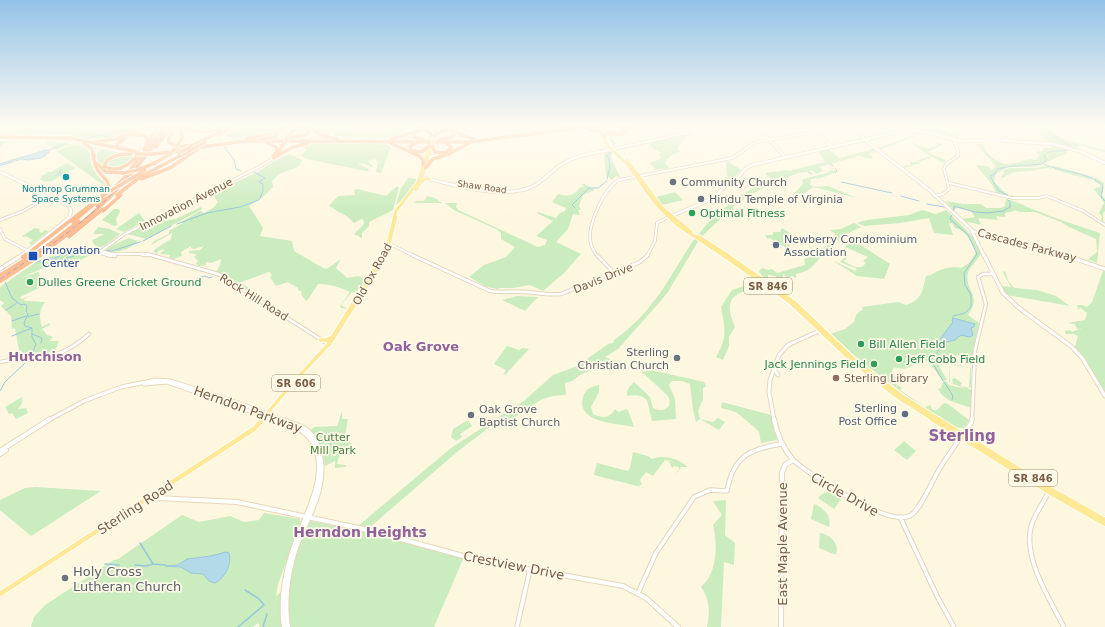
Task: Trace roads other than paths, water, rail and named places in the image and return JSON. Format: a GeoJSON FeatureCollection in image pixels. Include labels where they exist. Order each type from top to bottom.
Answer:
{"type":"FeatureCollection","features":[{"type":"Feature","properties":{"kind":"highway"},"geometry":{"type":"LineString","coordinates":[[93,154],[96,164],[103,170],[112,173],[125,174],[157,162],[170,154]]}},
{"type":"Feature","properties":{"kind":"highway"},"geometry":{"type":"LineString","coordinates":[[93,154],[96,168],[109,186],[107,192],[98,202]]}},
{"type":"Feature","properties":{"kind":"highway"},"geometry":{"type":"LineString","coordinates":[[122,154],[113,156],[105,162],[104,167],[112,170],[122,168],[131,163],[138,154]]}},
{"type":"Feature","properties":{"kind":"highway"},"geometry":{"type":"LineString","coordinates":[[18,262],[59,233],[98,202],[115,185],[138,154]]}},
{"type":"Feature","properties":{"kind":"highway"},"geometry":{"type":"LineString","coordinates":[[1,272],[74,226],[101,202],[141,154]]}},
{"type":"Feature","properties":{"kind":"highway"},"geometry":{"type":"LineString","coordinates":[[125,174],[144,154]]}},
{"type":"Feature","properties":{"kind":"highway"},"geometry":{"type":"LineString","coordinates":[[87,221],[114,194],[148,154]]}},
{"type":"Feature","properties":{"kind":"highway"},"geometry":{"type":"LineString","coordinates":[[1,272],[102,196],[177,154]]}},
{"type":"Feature","properties":{"kind":"highway"},"geometry":{"type":"LineString","coordinates":[[0,282],[87,221],[135,180],[180,154]]}},
{"type":"Feature","properties":{"kind":"highway"},"geometry":{"type":"LineString","coordinates":[[0,282],[16,273],[87,221],[139,180],[171,168],[191,154]]}},
{"type":"Feature","properties":{"kind":"highway"},"geometry":{"type":"LineString","coordinates":[[272,158],[275,154]]}},
{"type":"Feature","properties":{"kind":"highway"},"geometry":{"type":"LineString","coordinates":[[272,158],[276,154]]}},
{"type":"Feature","properties":{"kind":"highway"},"geometry":{"type":"LineString","coordinates":[[272,158],[280,154]]}},
{"type":"Feature","properties":{"kind":"highway"},"geometry":{"type":"LineString","coordinates":[[413,154],[421,157],[425,166],[433,159],[448,154]]}},
{"type":"Feature","properties":{"kind":"highway"},"geometry":{"type":"LineString","coordinates":[[422,154],[426,157]]}},
{"type":"Feature","properties":{"kind":"highway"},"geometry":{"type":"LineString","coordinates":[[1,272],[74,226]]}},
{"type":"Feature","properties":{"kind":"main road","name":"Old Ox Road"},"geometry":{"type":"LineString","coordinates":[[323,352],[361,295],[389,245],[399,210],[421,183],[428,154]]}},
{"type":"Feature","properties":{"kind":"main road","name":"Shaw Road"},"geometry":{"type":"LineString","coordinates":[[422,177],[481,189],[505,192],[519,191],[537,185],[568,160],[591,154]]}},
{"type":"Feature","properties":{"kind":"main road","name":"SR 846"},"geometry":{"type":"LineString","coordinates":[[619,154],[629,162],[655,203],[669,217],[757,274],[800,307],[848,358],[899,398],[1105,524]]}},
{"type":"Feature","properties":{"kind":"main road","name":"Davis Drive"},"geometry":{"type":"LineString","coordinates":[[669,217],[714,198],[747,167],[798,154]]}},
{"type":"Feature","properties":{"kind":"main road"},"geometry":{"type":"LineString","coordinates":[[881,154],[934,196]]}},
{"type":"Feature","properties":{"kind":"main road"},"geometry":{"type":"LineString","coordinates":[[882,154],[934,196],[971,230],[1000,288],[1014,305],[1058,335],[1075,350],[1083,359],[1105,396]]}},
{"type":"Feature","properties":{"kind":"main road"},"geometry":{"type":"LineString","coordinates":[[1086,154],[1105,164]]}},
{"type":"Feature","properties":{"kind":"main road","name":"Old Ox Road"},"geometry":{"type":"LineString","coordinates":[[425,166],[426,157]]}},
{"type":"Feature","properties":{"kind":"main road"},"geometry":{"type":"LineString","coordinates":[[422,177],[426,157]]}},
{"type":"Feature","properties":{"kind":"main road"},"geometry":{"type":"LineString","coordinates":[[885,158],[892,161]]}},
{"type":"Feature","properties":{"kind":"main road"},"geometry":{"type":"LineString","coordinates":[[0,173],[40,194],[48,196]]}},
{"type":"Feature","properties":{"kind":"main road"},"geometry":{"type":"LineString","coordinates":[[0,173],[69,205],[71,209],[70,214],[65,221],[1,272]]}},
{"type":"Feature","properties":{"kind":"main road","name":"Old Ox Road"},"geometry":{"type":"LineString","coordinates":[[328,345],[332,336],[389,245],[396,211],[422,177]]}},
{"type":"Feature","properties":{"kind":"main road"},"geometry":{"type":"LineString","coordinates":[[421,183],[425,179],[430,179]]}},
{"type":"Feature","properties":{"kind":"main road"},"geometry":{"type":"LineString","coordinates":[[40,194],[44,197],[42,200]]}},
{"type":"Feature","properties":{"kind":"main road","name":"Cascades Parkway"},"geometry":{"type":"LineString","coordinates":[[971,230],[1063,254],[1105,269]]}},
{"type":"Feature","properties":{"kind":"main road","name":"SR 846"},"geometry":{"type":"LineString","coordinates":[[822,330],[882,382],[962,436]]}},
{"type":"Feature","properties":{"kind":"main road"},"geometry":{"type":"LineString","coordinates":[[792,460],[781,444],[776,431],[769,392],[770,380],[779,355],[788,345],[822,330]]}},
{"type":"Feature","properties":{"kind":"main road"},"geometry":{"type":"LineString","coordinates":[[320,340],[327,340],[332,336]]}},
{"type":"Feature","properties":{"kind":"main road","name":"Sterling Road"},"geometry":{"type":"LineString","coordinates":[[0,594],[248,434],[323,352]]}},
{"type":"Feature","properties":{"kind":"main road"},"geometry":{"type":"LineString","coordinates":[[848,358],[850,364]]}},
{"type":"Feature","properties":{"kind":"main road"},"geometry":{"type":"LineString","coordinates":[[774,369],[778,375]]}},
{"type":"Feature","properties":{"kind":"main road","name":"Herndon Parkway"},"geometry":{"type":"LineString","coordinates":[[0,453],[44,424],[80,405],[112,392],[152,382],[170,383],[267,414],[301,430],[309,436],[314,444],[320,464],[320,475],[318,487],[297,546],[286,591],[285,605],[288,627]]}},
{"type":"Feature","properties":{"kind":"main road","name":"East Maple Avenue"},"geometry":{"type":"LineString","coordinates":[[781,627],[782,474],[785,464],[792,460]]}},
{"type":"Feature","properties":{"kind":"main road","name":"SR 846"},"geometry":{"type":"LineString","coordinates":[[1049,490],[1105,520]]}},
{"type":"Feature","properties":{"kind":"main road","name":"Crestview Drive"},"geometry":{"type":"LineString","coordinates":[[153,495],[158,498],[237,502],[370,530],[465,556],[617,585],[638,593],[678,627]]}},
{"type":"Feature","properties":{"kind":"main road","name":"Herndon Parkway"},"geometry":{"type":"LineString","coordinates":[[284,627],[281,607],[283,588],[293,549],[307,517]]}},
{"type":"Feature","properties":{"kind":"street"},"geometry":{"type":"LineString","coordinates":[[614,274],[590,242],[590,234],[602,198],[611,185],[621,179],[732,158],[738,154]]}},
{"type":"Feature","properties":{"kind":"street"},"geometry":{"type":"LineString","coordinates":[[934,196],[947,191],[949,183],[944,169],[958,154]]}},
{"type":"Feature","properties":{"kind":"street","name":"Innovation Avenue"},"geometry":{"type":"LineString","coordinates":[[141,254],[110,256],[99,252],[127,233],[259,167],[272,158]]}},
{"type":"Feature","properties":{"kind":"street"},"geometry":{"type":"LineString","coordinates":[[949,183],[1013,198],[1038,198],[1047,196],[1083,211],[1105,225]]}},
{"type":"Feature","properties":{"kind":"street"},"geometry":{"type":"LineString","coordinates":[[0,220],[21,211],[48,196]]}},
{"type":"Feature","properties":{"kind":"street"},"geometry":{"type":"LineString","coordinates":[[0,220],[21,212],[48,196]]}},
{"type":"Feature","properties":{"kind":"street","name":"Davis Drive"},"geometry":{"type":"LineString","coordinates":[[389,245],[398,247],[490,291],[504,293],[529,292],[553,295],[566,293],[638,264],[650,252],[656,238],[657,223],[669,217]]}},
{"type":"Feature","properties":{"kind":"street"},"geometry":{"type":"LineString","coordinates":[[0,229],[5,239],[27,250]]}},
{"type":"Feature","properties":{"kind":"street","name":"Rock Hill Road"},"geometry":{"type":"LineString","coordinates":[[141,254],[223,276],[328,345]]}},
{"type":"Feature","properties":{"kind":"street"},"geometry":{"type":"LineString","coordinates":[[954,627],[936,596],[900,517],[911,515],[918,509],[940,468],[971,423],[973,416],[975,350],[986,304],[978,277],[983,274],[993,274]]}},
{"type":"Feature","properties":{"kind":"street"},"geometry":{"type":"LineString","coordinates":[[0,362],[53,356],[72,347],[89,334]]}},
{"type":"Feature","properties":{"kind":"street"},"geometry":{"type":"LineString","coordinates":[[638,593],[656,553],[694,498],[707,490],[727,491],[732,469],[744,454],[761,447],[781,444]]}},
{"type":"Feature","properties":{"kind":"street","name":"Circle Drive"},"geometry":{"type":"LineString","coordinates":[[792,460],[813,476],[869,508],[886,516],[900,517]]}},
{"type":"Feature","properties":{"kind":"street"},"geometry":{"type":"LineString","coordinates":[[1049,490],[1031,526],[1031,551],[1041,579],[1064,627]]}},
{"type":"Feature","properties":{"kind":"street"},"geometry":{"type":"LineString","coordinates":[[517,627],[530,569]]}},
{"type":"Feature","properties":{"kind":"water"},"geometry":{"type":"Polygon","coordinates":[[[33,154],[47,154],[41,158],[29,160],[21,159],[0,166],[0,164],[33,154]]]}},
{"type":"Feature","properties":{"kind":"water"},"geometry":{"type":"Polygon","coordinates":[[[953,318],[975,324],[974,327],[971,328],[973,335],[970,337],[961,335],[955,340],[942,343],[940,339],[953,322],[953,318]]]}},
{"type":"Feature","properties":{"kind":"water"},"geometry":{"type":"Polygon","coordinates":[[[226,552],[229,553],[230,557],[229,566],[225,574],[215,583],[209,581],[203,574],[191,573],[181,567],[165,566],[178,565],[187,559],[211,556],[226,552]]]}},
{"type":"Feature","properties":{"kind":"waterway"},"geometry":{"type":"LineString","coordinates":[[230,154],[234,160],[236,169],[241,171]]}},
{"type":"Feature","properties":{"kind":"waterway"},"geometry":{"type":"LineString","coordinates":[[607,179],[610,167],[609,158],[607,157],[608,154]]}},
{"type":"Feature","properties":{"kind":"waterway"},"geometry":{"type":"LineString","coordinates":[[1008,195],[999,191],[990,176],[995,174],[997,169],[1013,166],[1042,164],[1047,160],[1044,156],[1046,154]]}},
{"type":"Feature","properties":{"kind":"waterway"},"geometry":{"type":"LineString","coordinates":[[1044,164],[1092,178],[1103,187],[1101,197],[1105,201]]}},
{"type":"Feature","properties":{"kind":"waterway"},"geometry":{"type":"LineString","coordinates":[[835,168],[837,171],[835,173]]}},
{"type":"Feature","properties":{"kind":"waterway"},"geometry":{"type":"LineString","coordinates":[[55,176],[61,173],[59,172],[61,170]]}},
{"type":"Feature","properties":{"kind":"waterway"},"geometry":{"type":"LineString","coordinates":[[177,224],[207,213],[240,207],[259,200],[263,191],[263,184],[259,182],[265,178],[254,172]]}},
{"type":"Feature","properties":{"kind":"waterway"},"geometry":{"type":"LineString","coordinates":[[808,172],[812,174]]}},
{"type":"Feature","properties":{"kind":"waterway"},"geometry":{"type":"LineString","coordinates":[[575,208],[572,205],[589,188],[598,188],[607,181]]}},
{"type":"Feature","properties":{"kind":"waterway"},"geometry":{"type":"LineString","coordinates":[[841,182],[892,193]]}},
{"type":"Feature","properties":{"kind":"waterway"},"geometry":{"type":"LineString","coordinates":[[901,196],[919,201]]}},
{"type":"Feature","properties":{"kind":"waterway"},"geometry":{"type":"LineString","coordinates":[[953,211],[954,207],[975,212],[988,213],[1003,211],[1010,207],[1010,202],[1008,200]]}},
{"type":"Feature","properties":{"kind":"waterway"},"geometry":{"type":"LineString","coordinates":[[927,204],[944,207]]}},
{"type":"Feature","properties":{"kind":"waterway"},"geometry":{"type":"LineString","coordinates":[[952,215],[950,219],[968,235],[977,254],[964,273],[965,285],[971,295],[971,307],[965,313],[953,316],[953,318]]}},
{"type":"Feature","properties":{"kind":"waterway"},"geometry":{"type":"LineString","coordinates":[[143,241],[171,226]]}},
{"type":"Feature","properties":{"kind":"waterway"},"geometry":{"type":"LineString","coordinates":[[109,252],[140,242]]}},
{"type":"Feature","properties":{"kind":"waterway"},"geometry":{"type":"LineString","coordinates":[[106,251],[110,250]]}},
{"type":"Feature","properties":{"kind":"waterway"},"geometry":{"type":"LineString","coordinates":[[53,259],[59,256],[88,251]]}},
{"type":"Feature","properties":{"kind":"waterway"},"geometry":{"type":"LineString","coordinates":[[37,262],[49,258],[51,258],[51,260],[64,259],[86,252]]}},
{"type":"Feature","properties":{"kind":"waterway"},"geometry":{"type":"LineString","coordinates":[[197,278],[205,276],[209,278],[212,277]]}},
{"type":"Feature","properties":{"kind":"waterway"},"geometry":{"type":"LineString","coordinates":[[5,282],[12,298],[21,305],[25,304],[27,306],[27,317]]}},
{"type":"Feature","properties":{"kind":"waterway"},"geometry":{"type":"LineString","coordinates":[[6,310],[17,303]]}},
{"type":"Feature","properties":{"kind":"waterway"},"geometry":{"type":"LineString","coordinates":[[27,317],[39,314]]}},
{"type":"Feature","properties":{"kind":"waterway"},"geometry":{"type":"LineString","coordinates":[[12,321],[26,316]]}},
{"type":"Feature","properties":{"kind":"waterway"},"geometry":{"type":"LineString","coordinates":[[27,317],[24,323],[25,326],[32,328]]}},
{"type":"Feature","properties":{"kind":"waterway"},"geometry":{"type":"LineString","coordinates":[[12,336],[32,328]]}},
{"type":"Feature","properties":{"kind":"waterway"},"geometry":{"type":"LineString","coordinates":[[32,328],[32,334]]}},
{"type":"Feature","properties":{"kind":"waterway"},"geometry":{"type":"LineString","coordinates":[[31,356],[36,344],[32,334]]}},
{"type":"Feature","properties":{"kind":"waterway"},"geometry":{"type":"LineString","coordinates":[[32,334],[42,338],[41,343]]}},
{"type":"Feature","properties":{"kind":"waterway"},"geometry":{"type":"LineString","coordinates":[[942,343],[937,353],[931,360],[943,381]]}},
{"type":"Feature","properties":{"kind":"waterway"},"geometry":{"type":"LineString","coordinates":[[0,391],[5,382],[27,361]]}},
{"type":"Feature","properties":{"kind":"waterway"},"geometry":{"type":"LineString","coordinates":[[944,382],[953,396],[952,400]]}},
{"type":"Feature","properties":{"kind":"waterway"},"geometry":{"type":"LineString","coordinates":[[140,543],[153,564]]}},
{"type":"Feature","properties":{"kind":"waterway"},"geometry":{"type":"LineString","coordinates":[[105,564],[119,565]]}},
{"type":"Feature","properties":{"kind":"waterway"},"geometry":{"type":"LineString","coordinates":[[135,565],[146,566],[153,564]]}},
{"type":"Feature","properties":{"kind":"waterway"},"geometry":{"type":"LineString","coordinates":[[153,564],[165,565]]}},
{"type":"Feature","properties":{"kind":"waterway"},"geometry":{"type":"LineString","coordinates":[[245,590],[258,598]]}},
{"type":"Feature","properties":{"kind":"waterway"},"geometry":{"type":"LineString","coordinates":[[238,627],[264,605],[259,599]]}},
{"type":"Feature","properties":{"kind":"waterway"},"geometry":{"type":"LineString","coordinates":[[263,627],[267,614]]}},
{"type":"Feature","properties":{"kind":"railway"},"geometry":{"type":"LineString","coordinates":[[0,279],[58,240],[86,218],[127,178],[145,154]]}},
{"type":"Feature","properties":{"kind":"place","name":"Northrop Grumman Space Systems"},"geometry":{"type":"Point","coordinates":[66,177]}},
{"type":"Feature","properties":{"kind":"place","name":"Community Church"},"geometry":{"type":"Point","coordinates":[673,182]}},
{"type":"Feature","properties":{"kind":"place","name":"Hindu Temple of Virginia"},"geometry":{"type":"Point","coordinates":[701,199]}},
{"type":"Feature","properties":{"kind":"place","name":"Optimal Fitness"},"geometry":{"type":"Point","coordinates":[692,213]}},
{"type":"Feature","properties":{"kind":"place","name":"Newberry Condominium Association"},"geometry":{"type":"Point","coordinates":[776,245]}},
{"type":"Feature","properties":{"kind":"place","name":"Innovation Center"},"geometry":{"type":"Point","coordinates":[33,256]}},
{"type":"Feature","properties":{"kind":"place","name":"Dulles Greene Cricket Ground"},"geometry":{"type":"Point","coordinates":[30,282]}},
{"type":"Feature","properties":{"kind":"place","name":"Bill Allen Field"},"geometry":{"type":"Point","coordinates":[861,344]}},
{"type":"Feature","properties":{"kind":"place","name":"Sterling Christian Church"},"geometry":{"type":"Point","coordinates":[677,358]}},
{"type":"Feature","properties":{"kind":"place","name":"Jeff Cobb Field"},"geometry":{"type":"Point","coordinates":[899,359]}},
{"type":"Feature","properties":{"kind":"place","name":"Jack Jennings Field"},"geometry":{"type":"Point","coordinates":[874,364]}},
{"type":"Feature","properties":{"kind":"place","name":"Sterling Library"},"geometry":{"type":"Point","coordinates":[836,378]}},
{"type":"Feature","properties":{"kind":"place","name":"Sterling Post Office"},"geometry":{"type":"Point","coordinates":[905,414]}},
{"type":"Feature","properties":{"kind":"place","name":"Oak Grove Baptist Church"},"geometry":{"type":"Point","coordinates":[471,415]}},
{"type":"Feature","properties":{"kind":"place","name":"Holy Cross Lutheran Church"},"geometry":{"type":"Point","coordinates":[65,578]}},
{"type":"Feature","properties":{"kind":"district","name":"Oak Grove"},"geometry":{"type":"Point","coordinates":[421,346]}},
{"type":"Feature","properties":{"kind":"district","name":"Hutchison"},"geometry":{"type":"Point","coordinates":[45,356]}},
{"type":"Feature","properties":{"kind":"district","name":"Sterling"},"geometry":{"type":"Point","coordinates":[962,436]}},
{"type":"Feature","properties":{"kind":"district","name":"Herndon Heights"},"geometry":{"type":"Point","coordinates":[360,532]}},
{"type":"Feature","properties":{"kind":"park label","name":"Cutter Mill Park"},"geometry":{"type":"Point","coordinates":[333,443]}}]}
